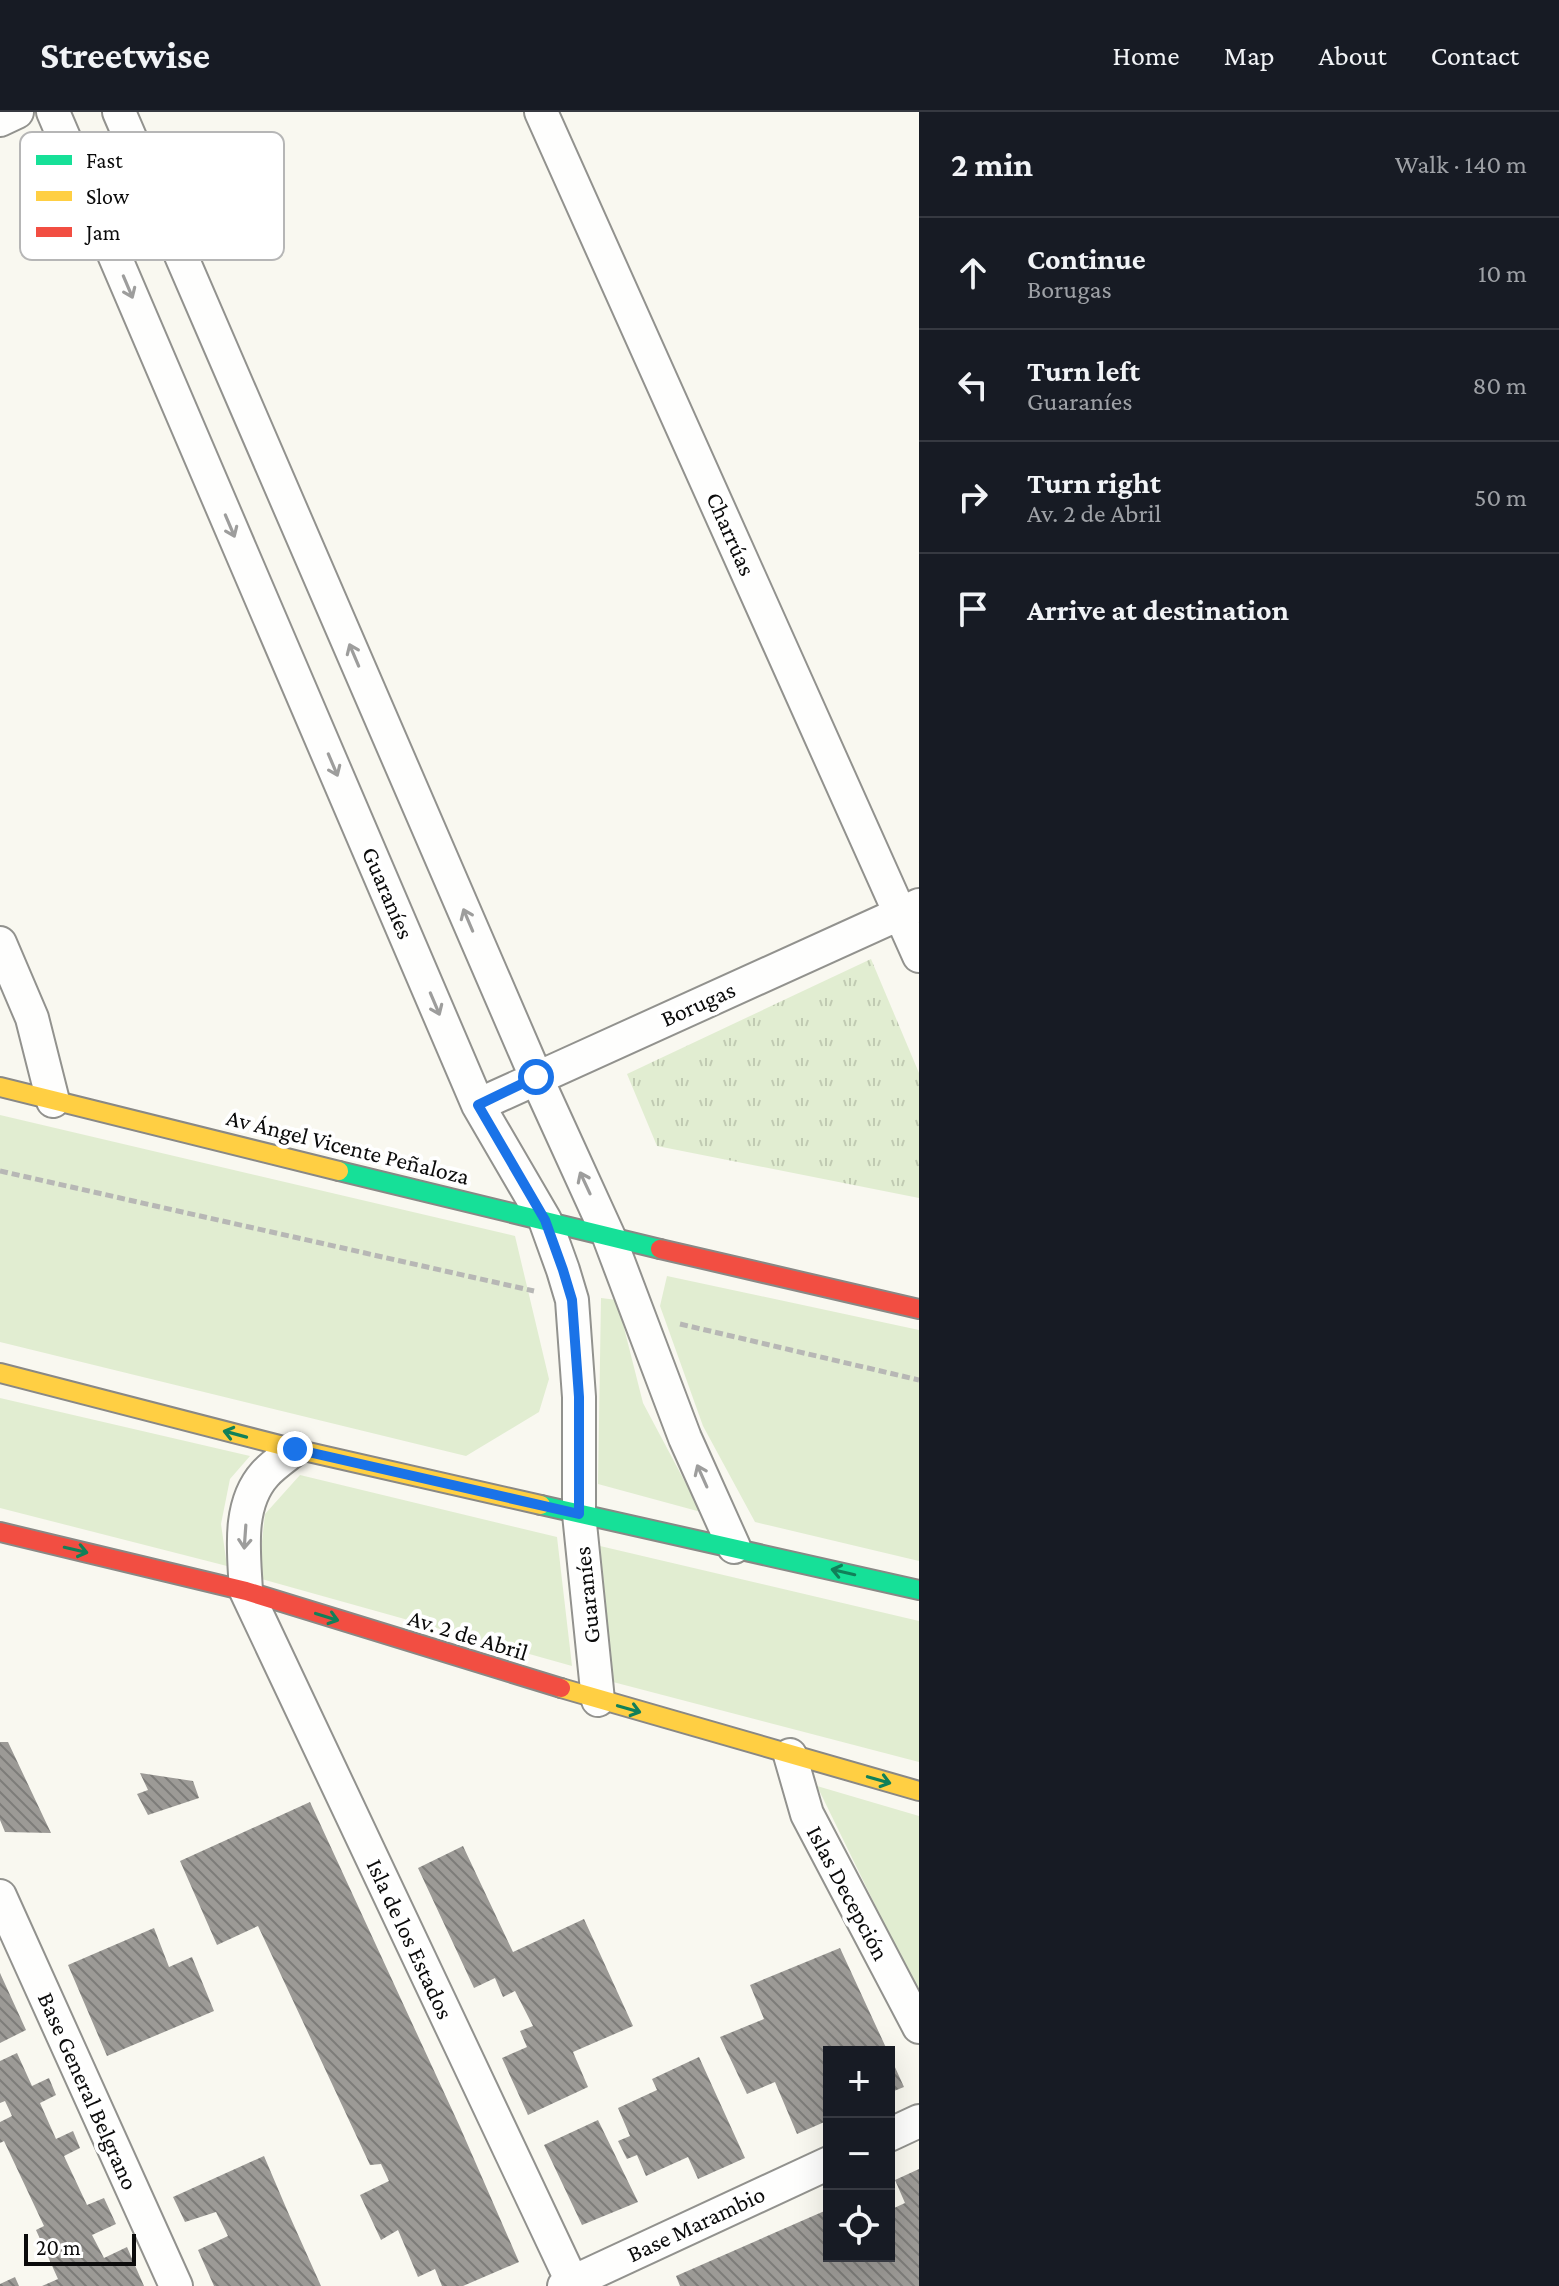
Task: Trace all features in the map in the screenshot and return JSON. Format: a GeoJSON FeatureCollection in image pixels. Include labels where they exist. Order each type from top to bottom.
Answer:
{"type":"FeatureCollection","features":[{"type":"Feature","properties":{"kind":"main road","name":"Av Ángel Vicente Peñaloza"},"geometry":{"type":"LineString","coordinates":[[0,1087],[609,1237],[919,1309]]}},
{"type":"Feature","properties":{"kind":"main road"},"geometry":{"type":"LineString","coordinates":[[0,1373],[295,1449],[919,1590]]}},
{"type":"Feature","properties":{"kind":"main road","name":"Av. 2 de Abril"},"geometry":{"type":"LineString","coordinates":[[0,1532],[246,1591],[598,1700],[919,1791]]}},
{"type":"Feature","properties":{"kind":"street"},"geometry":{"type":"LineString","coordinates":[[0,120],[17,112]]}},
{"type":"Feature","properties":{"kind":"street","name":"Guaraníes"},"geometry":{"type":"LineString","coordinates":[[53,112],[62,132]]}},
{"type":"Feature","properties":{"kind":"street"},"geometry":{"type":"LineString","coordinates":[[119,112],[128,132]]}},
{"type":"Feature","properties":{"kind":"street","name":"Charrúas"},"geometry":{"type":"LineString","coordinates":[[541,112],[910,909],[919,956]]}},
{"type":"Feature","properties":{"kind":"street","name":"Guaraníes"},"geometry":{"type":"LineString","coordinates":[[116,260],[478,1105],[545,1220],[563,1270],[572,1300],[579,1397],[579,1514],[598,1700]]}},
{"type":"Feature","properties":{"kind":"street"},"geometry":{"type":"LineString","coordinates":[[183,260],[536,1077],[609,1237],[685,1438],[734,1547]]}},
{"type":"Feature","properties":{"kind":"street","name":"Borugas"},"geometry":{"type":"LineString","coordinates":[[478,1105],[910,909]]}},
{"type":"Feature","properties":{"kind":"street"},"geometry":{"type":"LineString","coordinates":[[0,943],[32,1018],[53,1101]]}},
{"type":"Feature","properties":{"kind":"street"},"geometry":{"type":"LineString","coordinates":[[246,1591],[243,1535],[250,1497],[265,1474],[295,1449]]}},
{"type":"Feature","properties":{"kind":"street","name":"Isla de los Estados"},"geometry":{"type":"LineString","coordinates":[[246,1591],[570,2285]]}},
{"type":"Feature","properties":{"kind":"street","name":"Islas Decepción"},"geometry":{"type":"LineString","coordinates":[[790,1755],[807,1814],[919,2027]]}},
{"type":"Feature","properties":{"kind":"street","name":"Base General Belgrano"},"geometry":{"type":"LineString","coordinates":[[0,1896],[176,2286]]}},
{"type":"Feature","properties":{"kind":"street"},"geometry":{"type":"LineString","coordinates":[[895,2132],[919,2121]]}},
{"type":"Feature","properties":{"kind":"street","name":"Base Marambio"},"geometry":{"type":"LineString","coordinates":[[570,2285],[823,2166]]}},
{"type":"Feature","properties":{"kind":"path"},"geometry":{"type":"LineString","coordinates":[[0,1171],[572,1300]]}},
{"type":"Feature","properties":{"kind":"path"},"geometry":{"type":"LineString","coordinates":[[637,1315],[919,1380]]}},
{"type":"Feature","properties":{"kind":"green space"},"geometry":{"type":"Polygon","coordinates":[[[871,959],[919,1073],[919,1198],[657,1146],[627,1074],[871,959]]]}},
{"type":"Feature","properties":{"kind":"green space"},"geometry":{"type":"Polygon","coordinates":[[[0,1115],[515,1236],[549,1379],[539,1412],[466,1456],[0,1342],[0,1115]]]}},
{"type":"Feature","properties":{"kind":"green space"},"geometry":{"type":"Polygon","coordinates":[[[667,1276],[919,1330],[919,1561],[755,1522],[703,1426],[660,1306],[667,1276]]]}},
{"type":"Feature","properties":{"kind":"green space"},"geometry":{"type":"Polygon","coordinates":[[[601,1298],[617,1300],[643,1403],[701,1512],[598,1484],[601,1298]]]}},
{"type":"Feature","properties":{"kind":"green space"},"geometry":{"type":"Polygon","coordinates":[[[0,1398],[250,1456],[230,1479],[221,1524],[227,1566],[0,1508],[0,1398]]]}},
{"type":"Feature","properties":{"kind":"green space"},"geometry":{"type":"Polygon","coordinates":[[[300,1475],[557,1537],[572,1666],[258,1578],[265,1514],[300,1475]]]}},
{"type":"Feature","properties":{"kind":"green space"},"geometry":{"type":"Polygon","coordinates":[[[600,1546],[919,1621],[919,1762],[613,1682],[600,1546]]]}},
{"type":"Feature","properties":{"kind":"green space"},"geometry":{"type":"Polygon","coordinates":[[[817,1786],[919,1816],[919,1995],[817,1786]]]}},
{"type":"Feature","properties":{"kind":"building"},"geometry":{"type":"Polygon","coordinates":[[[0,1742],[8,1742],[51,1833],[5,1832],[0,1820],[0,1742]]]}},
{"type":"Feature","properties":{"kind":"building"},"geometry":{"type":"Polygon","coordinates":[[[140,1773],[193,1781],[199,1798],[148,1815],[137,1794],[148,1790],[140,1773]]]}},
{"type":"Feature","properties":{"kind":"building"},"geometry":{"type":"Polygon","coordinates":[[[310,1802],[519,2262],[463,2286],[442,2286],[435,2269],[418,2277],[398,2230],[381,2240],[360,2195],[389,2181],[381,2164],[370,2165],[258,1926],[217,1945],[180,1861],[310,1802]]]}},
{"type":"Feature","properties":{"kind":"building"},"geometry":{"type":"Polygon","coordinates":[[[463,1846],[513,1952],[584,1919],[633,2026],[573,2052],[588,2087],[528,2115],[502,2058],[527,2047],[520,2031],[533,2026],[515,1991],[503,1997],[495,1978],[474,1988],[418,1868],[463,1846]]]}},
{"type":"Feature","properties":{"kind":"building"},"geometry":{"type":"Polygon","coordinates":[[[154,1928],[169,1967],[192,1957],[214,2011],[107,2056],[68,1965],[154,1928]]]}},
{"type":"Feature","properties":{"kind":"building"},"geometry":{"type":"Polygon","coordinates":[[[840,1948],[885,2046],[823,2046],[823,2123],[797,2134],[775,2082],[747,2094],[720,2037],[764,2019],[750,1985],[840,1948]]]}},
{"type":"Feature","properties":{"kind":"building"},"geometry":{"type":"Polygon","coordinates":[[[0,1973],[26,2030],[0,2043],[0,1973]]]}},
{"type":"Feature","properties":{"kind":"building"},"geometry":{"type":"Polygon","coordinates":[[[17,2053],[32,2086],[49,2078],[56,2095],[40,2103],[56,2139],[73,2131],[80,2148],[64,2156],[87,2205],[104,2198],[116,2224],[92,2235],[104,2258],[127,2247],[144,2286],[42,2286],[58,2279],[36,2230],[44,2226],[4,2141],[0,2143],[0,2122],[12,2116],[5,2101],[0,2103],[0,2061],[17,2053]]]}},
{"type":"Feature","properties":{"kind":"building"},"geometry":{"type":"Polygon","coordinates":[[[699,2057],[745,2158],[698,2179],[688,2157],[646,2176],[637,2155],[627,2159],[618,2141],[630,2136],[618,2108],[657,2090],[652,2079],[699,2057]]]}},
{"type":"Feature","properties":{"kind":"building"},"geometry":{"type":"Polygon","coordinates":[[[895,2067],[904,2087],[895,2091],[895,2067]]]}},
{"type":"Feature","properties":{"kind":"building"},"geometry":{"type":"Polygon","coordinates":[[[598,2120],[638,2202],[582,2225],[544,2145],[598,2120]]]}},
{"type":"Feature","properties":{"kind":"building"},"geometry":{"type":"Polygon","coordinates":[[[264,2156],[321,2286],[214,2286],[198,2250],[228,2236],[216,2212],[185,2222],[173,2197],[264,2156]]]}},
{"type":"Feature","properties":{"kind":"building"},"geometry":{"type":"Polygon","coordinates":[[[919,2169],[919,2286],[680,2286],[676,2276],[823,2212],[823,2262],[895,2262],[895,2208],[905,2203],[895,2180],[919,2169]]]}},
{"type":"Feature","properties":{"kind":"building"},"geometry":{"type":"Polygon","coordinates":[[[15,2277],[19,2286],[0,2286],[0,2284],[15,2277]]]}},
{"type":"Feature","properties":{"kind":"traffic: fast"},"geometry":{"type":"LineString","coordinates":[[339,1171],[660,1249]]}},
{"type":"Feature","properties":{"kind":"traffic: fast"},"geometry":{"type":"LineString","coordinates":[[541,1505],[919,1590]]}},
{"type":"Feature","properties":{"kind":"traffic: slow"},"geometry":{"type":"LineString","coordinates":[[0,1087],[339,1171]]}},
{"type":"Feature","properties":{"kind":"traffic: slow"},"geometry":{"type":"LineString","coordinates":[[0,1373],[295,1449],[541,1505]]}},
{"type":"Feature","properties":{"kind":"traffic: slow"},"geometry":{"type":"LineString","coordinates":[[561,1688],[919,1791]]}},
{"type":"Feature","properties":{"kind":"traffic: jam"},"geometry":{"type":"LineString","coordinates":[[660,1249],[919,1309]]}},
{"type":"Feature","properties":{"kind":"traffic: jam"},"geometry":{"type":"LineString","coordinates":[[0,1532],[246,1591],[561,1688]]}},
{"type":"Feature","properties":{"kind":"route"},"geometry":{"type":"LineString","coordinates":[[295,1449],[579,1514],[579,1397],[572,1300],[545,1220],[478,1105],[536,1077]]}}]}
